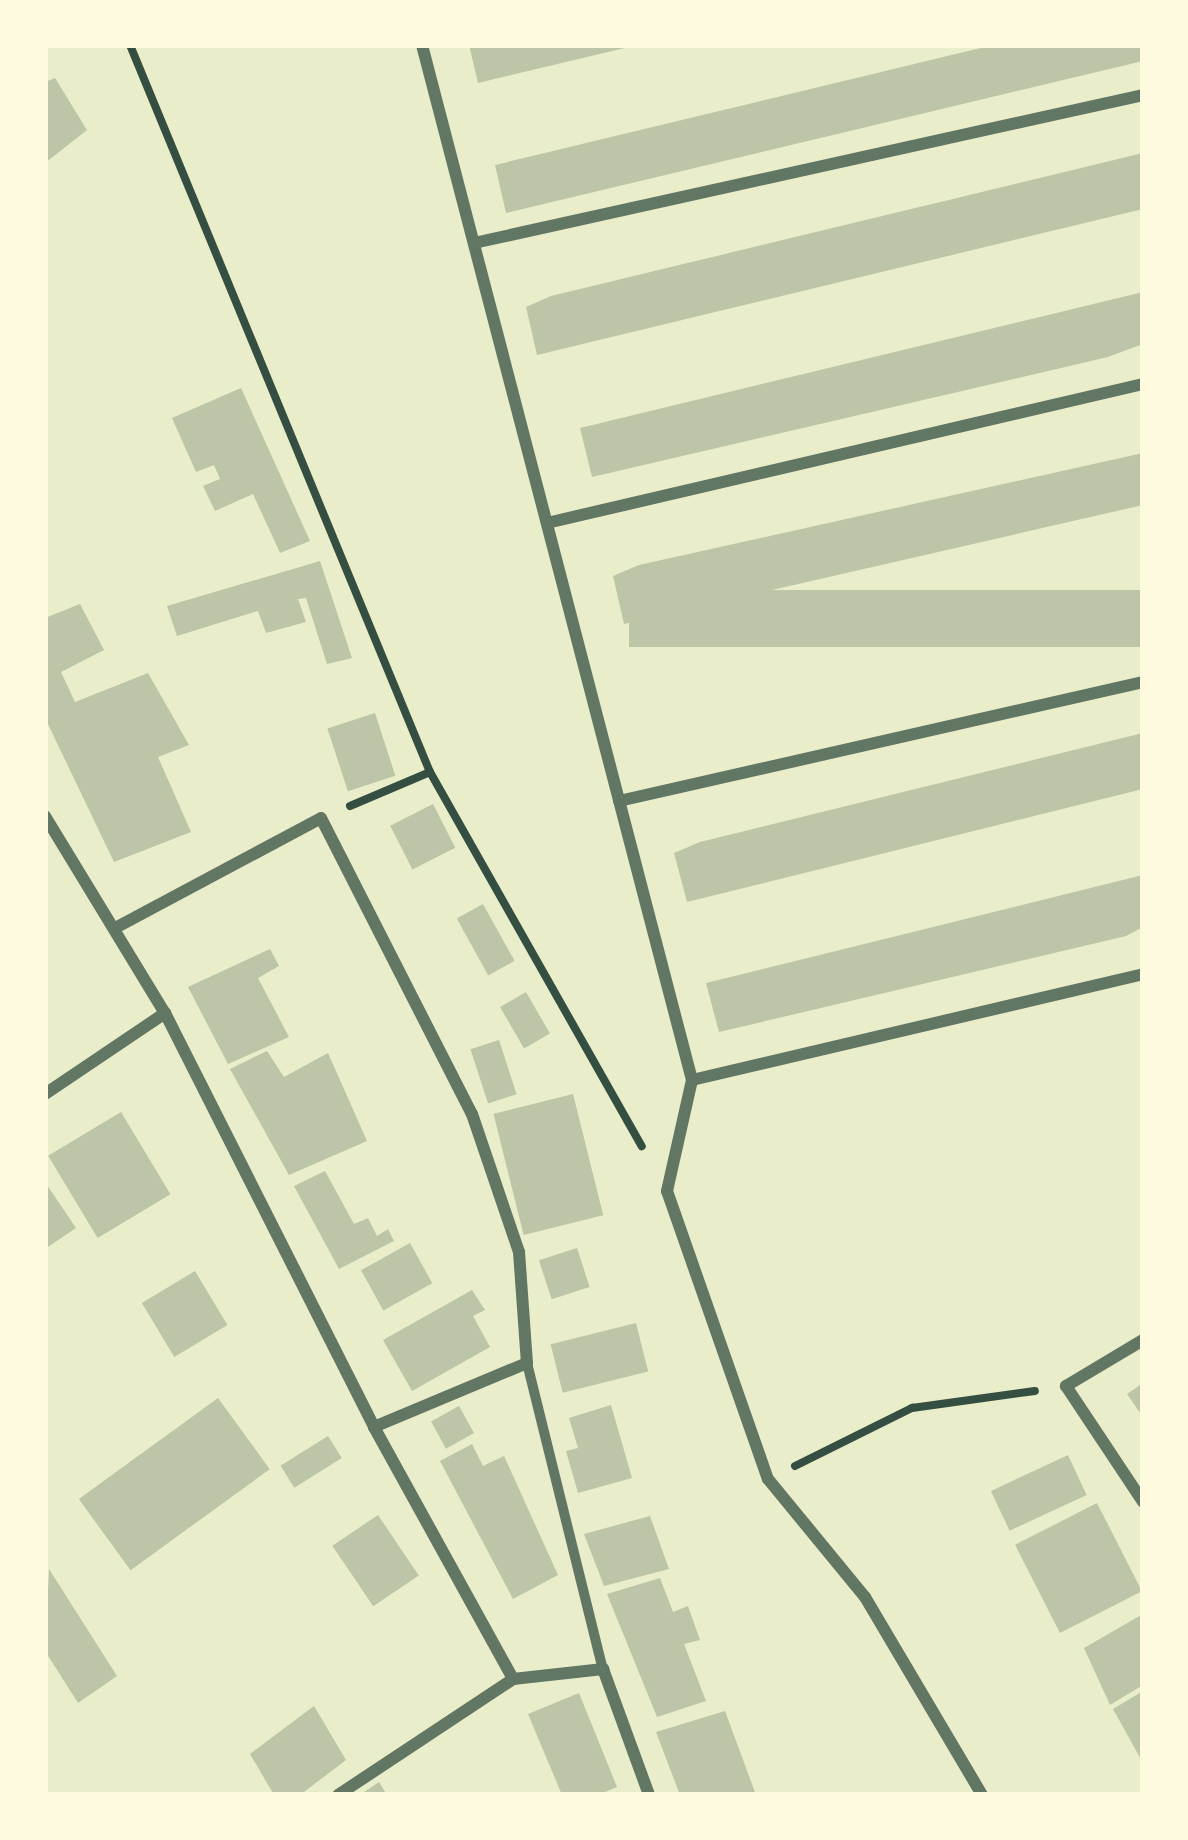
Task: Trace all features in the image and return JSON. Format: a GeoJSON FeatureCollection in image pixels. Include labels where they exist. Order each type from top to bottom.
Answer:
{"type":"FeatureCollection","features":[{"type":"Feature","properties":{"kind":"street"},"geometry":{"type":"LineString","coordinates":[[422,45],[692,1081],[667,1191],[768,1479],[865,1598],[982,1795]]}},
{"type":"Feature","properties":{"kind":"street"},"geometry":{"type":"LineString","coordinates":[[474,243],[1143,95]]}},
{"type":"Feature","properties":{"kind":"street"},"geometry":{"type":"LineString","coordinates":[[547,523],[1143,383]]}},
{"type":"Feature","properties":{"kind":"street"},"geometry":{"type":"LineString","coordinates":[[620,801],[1143,682]]}},
{"type":"Feature","properties":{"kind":"street"},"geometry":{"type":"LineString","coordinates":[[45,816],[165,1013],[374,1427],[513,1679]]}},
{"type":"Feature","properties":{"kind":"street"},"geometry":{"type":"LineString","coordinates":[[116,927],[321,818],[472,1114],[519,1252],[527,1363],[603,1669],[649,1795]]}},
{"type":"Feature","properties":{"kind":"street"},"geometry":{"type":"LineString","coordinates":[[692,1081],[1143,974]]}},
{"type":"Feature","properties":{"kind":"street"},"geometry":{"type":"LineString","coordinates":[[45,1094],[165,1013]]}},
{"type":"Feature","properties":{"kind":"street"},"geometry":{"type":"LineString","coordinates":[[1143,1340],[1066,1386],[1143,1502]]}},
{"type":"Feature","properties":{"kind":"street"},"geometry":{"type":"LineString","coordinates":[[374,1427],[527,1363]]}},
{"type":"Feature","properties":{"kind":"street"},"geometry":{"type":"LineString","coordinates":[[338,1795],[513,1679],[603,1669]]}},
{"type":"Feature","properties":{"kind":"path"},"geometry":{"type":"LineString","coordinates":[[130,45],[430,772],[667,1191]]}},
{"type":"Feature","properties":{"kind":"path"},"geometry":{"type":"LineString","coordinates":[[321,818],[430,772]]}},
{"type":"Feature","properties":{"kind":"path"},"geometry":{"type":"LineString","coordinates":[[768,1479],[912,1408],[1066,1386]]}},
{"type":"Feature","properties":{"kind":"building"},"geometry":{"type":"Polygon","coordinates":[[[469,45],[628,45],[629,47],[478,83],[469,45]]]}},
{"type":"Feature","properties":{"kind":"building"},"geometry":{"type":"Polygon","coordinates":[[[993,45],[1143,45],[1143,61],[506,213],[495,165],[993,45]]]}},
{"type":"Feature","properties":{"kind":"building"},"geometry":{"type":"Polygon","coordinates":[[[55,78],[87,130],[45,163],[45,82],[55,78]]]}},
{"type":"Feature","properties":{"kind":"building"},"geometry":{"type":"Polygon","coordinates":[[[1143,153],[1143,209],[537,355],[526,307],[551,296],[1143,153]]]}},
{"type":"Feature","properties":{"kind":"building"},"geometry":{"type":"Polygon","coordinates":[[[1143,292],[1143,344],[1108,357],[592,477],[580,428],[1143,292]]]}},
{"type":"Feature","properties":{"kind":"building"},"geometry":{"type":"Polygon","coordinates":[[[241,388],[310,541],[280,553],[253,494],[215,511],[203,486],[220,479],[214,465],[196,472],[172,418],[241,388]]]}},
{"type":"Feature","properties":{"kind":"building"},"geometry":{"type":"Polygon","coordinates":[[[1143,453],[1143,505],[624,624],[613,576],[639,565],[1143,453]]]}},
{"type":"Feature","properties":{"kind":"building"},"geometry":{"type":"Polygon","coordinates":[[[320,561],[352,658],[327,664],[306,598],[298,599],[306,622],[266,633],[258,611],[177,636],[167,606],[320,561]]]}},
{"type":"Feature","properties":{"kind":"building"},"geometry":{"type":"Polygon","coordinates":[[[629,590],[1143,590],[1143,647],[629,647],[629,590]]]}},
{"type":"Feature","properties":{"kind":"building"},"geometry":{"type":"Polygon","coordinates":[[[80,604],[104,650],[61,672],[75,702],[148,673],[189,745],[158,757],[191,832],[114,862],[45,718],[45,618],[80,604]]]}},
{"type":"Feature","properties":{"kind":"building"},"geometry":{"type":"Polygon","coordinates":[[[375,713],[395,776],[348,791],[327,728],[375,713]]]}},
{"type":"Feature","properties":{"kind":"building"},"geometry":{"type":"Polygon","coordinates":[[[1143,733],[1143,789],[687,902],[674,853],[700,842],[1143,733]]]}},
{"type":"Feature","properties":{"kind":"building"},"geometry":{"type":"Polygon","coordinates":[[[433,804],[455,848],[412,869],[390,826],[433,804]]]}},
{"type":"Feature","properties":{"kind":"building"},"geometry":{"type":"Polygon","coordinates":[[[1143,875],[1143,927],[1126,936],[719,1032],[706,983],[1143,875]]]}},
{"type":"Feature","properties":{"kind":"building"},"geometry":{"type":"Polygon","coordinates":[[[483,904],[515,961],[488,975],[457,919],[483,904]]]}},
{"type":"Feature","properties":{"kind":"building"},"geometry":{"type":"Polygon","coordinates":[[[270,949],[279,966],[258,978],[289,1037],[228,1064],[188,987],[270,949]]]}},
{"type":"Feature","properties":{"kind":"building"},"geometry":{"type":"Polygon","coordinates":[[[526,992],[550,1034],[524,1049],[500,1007],[526,992]]]}},
{"type":"Feature","properties":{"kind":"building"},"geometry":{"type":"Polygon","coordinates":[[[499,1040],[517,1094],[488,1103],[470,1049],[499,1040]]]}},
{"type":"Feature","properties":{"kind":"building"},"geometry":{"type":"Polygon","coordinates":[[[267,1051],[284,1077],[328,1053],[367,1141],[289,1175],[230,1069],[267,1051]]]}},
{"type":"Feature","properties":{"kind":"building"},"geometry":{"type":"Polygon","coordinates":[[[573,1094],[603,1215],[524,1235],[493,1114],[573,1094]]]}},
{"type":"Feature","properties":{"kind":"building"},"geometry":{"type":"Polygon","coordinates":[[[121,1112],[170,1194],[98,1238],[48,1156],[121,1112]]]}},
{"type":"Feature","properties":{"kind":"building"},"geometry":{"type":"Polygon","coordinates":[[[325,1171],[354,1224],[368,1218],[377,1236],[388,1229],[394,1241],[339,1269],[294,1186],[325,1171]]]}},
{"type":"Feature","properties":{"kind":"building"},"geometry":{"type":"Polygon","coordinates":[[[45,1182],[76,1228],[45,1249],[45,1182]]]}},
{"type":"Feature","properties":{"kind":"building"},"geometry":{"type":"Polygon","coordinates":[[[410,1243],[432,1283],[383,1310],[361,1270],[410,1243]]]}},
{"type":"Feature","properties":{"kind":"building"},"geometry":{"type":"Polygon","coordinates":[[[577,1248],[590,1287],[552,1299],[539,1260],[577,1248]]]}},
{"type":"Feature","properties":{"kind":"building"},"geometry":{"type":"Polygon","coordinates":[[[195,1271],[227,1325],[174,1357],[142,1303],[195,1271]]]}},
{"type":"Feature","properties":{"kind":"building"},"geometry":{"type":"Polygon","coordinates":[[[472,1290],[485,1310],[473,1316],[490,1347],[412,1391],[383,1340],[472,1290]]]}},
{"type":"Feature","properties":{"kind":"building"},"geometry":{"type":"Polygon","coordinates":[[[636,1323],[648,1372],[563,1393],[551,1344],[636,1323]]]}},
{"type":"Feature","properties":{"kind":"building"},"geometry":{"type":"Polygon","coordinates":[[[1143,1383],[1143,1417],[1127,1394],[1143,1383]]]}},
{"type":"Feature","properties":{"kind":"building"},"geometry":{"type":"Polygon","coordinates":[[[218,1398],[270,1469],[131,1570],[79,1499],[218,1398]]]}},
{"type":"Feature","properties":{"kind":"building"},"geometry":{"type":"Polygon","coordinates":[[[611,1405],[632,1478],[578,1493],[566,1451],[578,1448],[569,1418],[611,1405]]]}},
{"type":"Feature","properties":{"kind":"building"},"geometry":{"type":"Polygon","coordinates":[[[459,1406],[474,1433],[446,1449],[431,1422],[459,1406]]]}},
{"type":"Feature","properties":{"kind":"building"},"geometry":{"type":"Polygon","coordinates":[[[328,1436],[342,1458],[294,1488],[281,1466],[328,1436]]]}},
{"type":"Feature","properties":{"kind":"building"},"geometry":{"type":"Polygon","coordinates":[[[472,1444],[483,1466],[504,1456],[558,1575],[513,1599],[440,1461],[472,1444]]]}},
{"type":"Feature","properties":{"kind":"building"},"geometry":{"type":"Polygon","coordinates":[[[1068,1455],[1087,1495],[1010,1531],[991,1491],[1068,1455]]]}},
{"type":"Feature","properties":{"kind":"building"},"geometry":{"type":"Polygon","coordinates":[[[1097,1503],[1142,1591],[1060,1633],[1015,1545],[1097,1503]]]}},
{"type":"Feature","properties":{"kind":"building"},"geometry":{"type":"Polygon","coordinates":[[[378,1515],[419,1576],[373,1606],[332,1546],[378,1515]]]}},
{"type":"Feature","properties":{"kind":"building"},"geometry":{"type":"Polygon","coordinates":[[[650,1516],[669,1569],[604,1586],[584,1534],[650,1516]]]}},
{"type":"Feature","properties":{"kind":"building"},"geometry":{"type":"Polygon","coordinates":[[[49,1569],[117,1676],[78,1703],[45,1651],[49,1569]]]}},
{"type":"Feature","properties":{"kind":"building"},"geometry":{"type":"Polygon","coordinates":[[[660,1578],[673,1612],[688,1606],[700,1640],[684,1644],[706,1701],[657,1717],[607,1594],[660,1578]]]}},
{"type":"Feature","properties":{"kind":"building"},"geometry":{"type":"Polygon","coordinates":[[[1143,1614],[1143,1685],[1110,1705],[1084,1648],[1143,1614]]]}},
{"type":"Feature","properties":{"kind":"building"},"geometry":{"type":"Polygon","coordinates":[[[1143,1691],[1143,1763],[1113,1709],[1143,1691]]]}},
{"type":"Feature","properties":{"kind":"building"},"geometry":{"type":"Polygon","coordinates":[[[579,1693],[617,1787],[598,1795],[562,1795],[528,1714],[579,1693]]]}},
{"type":"Feature","properties":{"kind":"building"},"geometry":{"type":"Polygon","coordinates":[[[314,1706],[346,1760],[300,1795],[274,1795],[250,1754],[314,1706]]]}},
{"type":"Feature","properties":{"kind":"building"},"geometry":{"type":"Polygon","coordinates":[[[725,1711],[756,1795],[680,1795],[656,1732],[725,1711]]]}},
{"type":"Feature","properties":{"kind":"building"},"geometry":{"type":"Polygon","coordinates":[[[379,1782],[387,1795],[360,1795],[379,1782]]]}}]}
